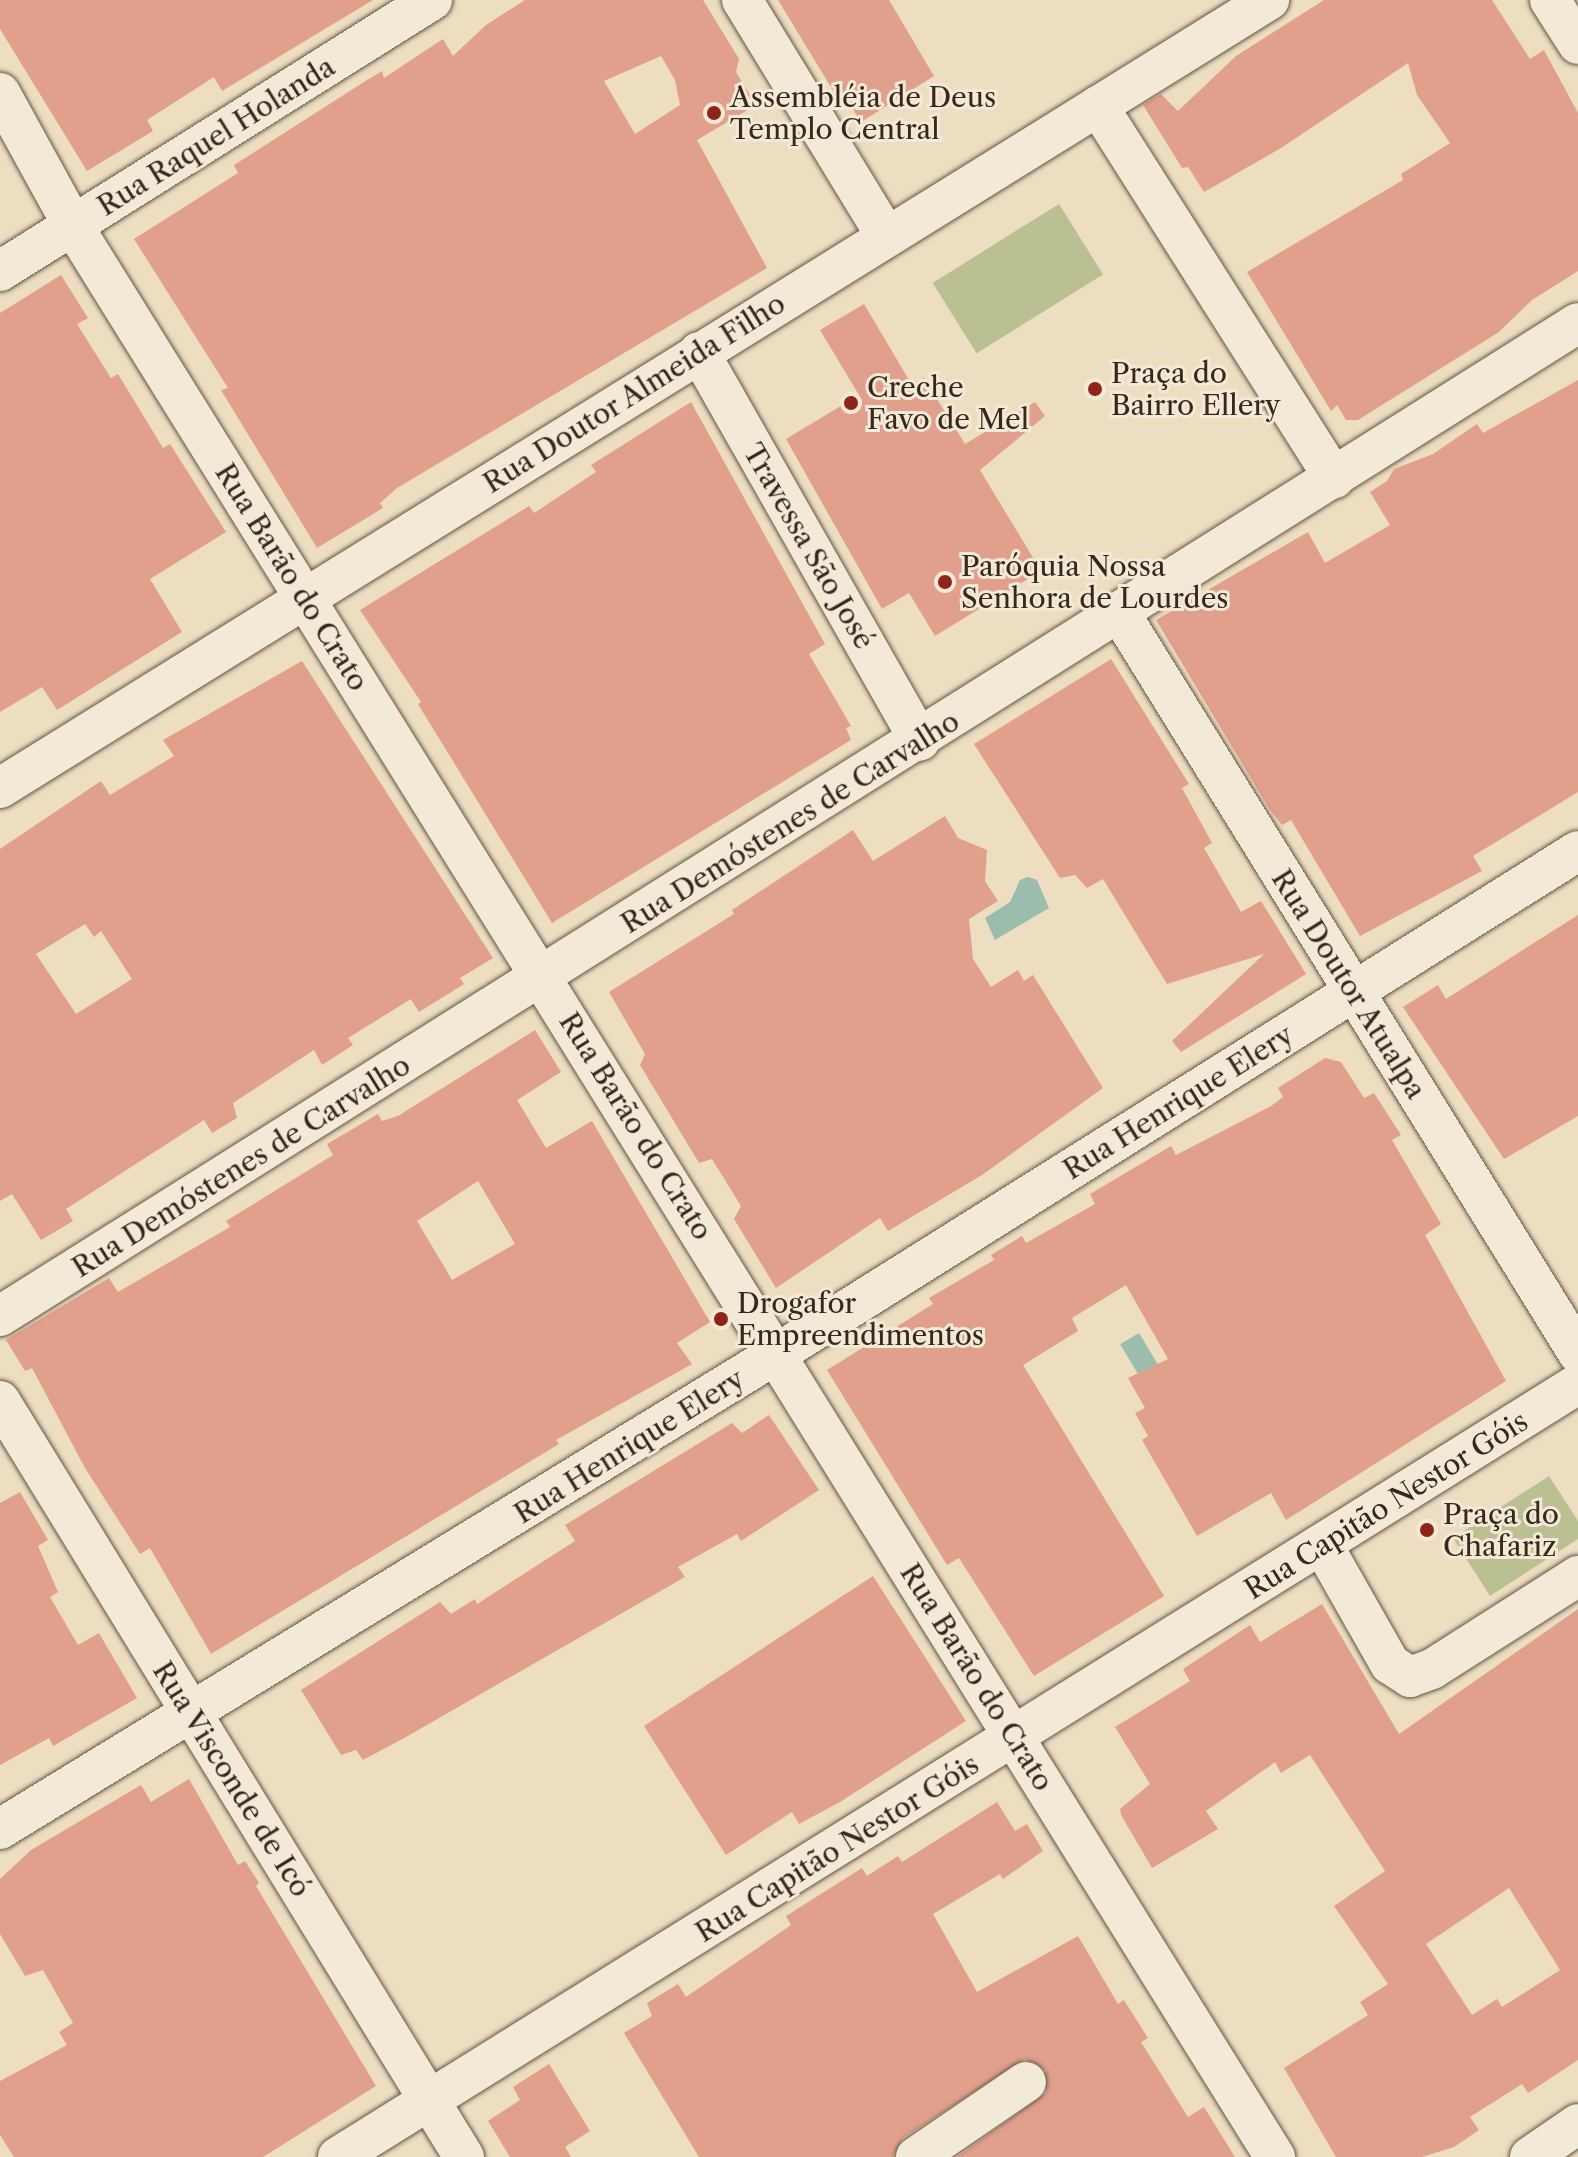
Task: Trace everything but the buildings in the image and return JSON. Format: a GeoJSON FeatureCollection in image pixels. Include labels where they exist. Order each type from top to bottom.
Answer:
{"type":"FeatureCollection","features":[{"type":"Feature","properties":{"kind":"street","name":"Rua Raquel Holanda"},"geometry":{"type":"LineString","coordinates":[[0,271],[432,0]]}},
{"type":"Feature","properties":{"kind":"street"},"geometry":{"type":"LineString","coordinates":[[742,0],[885,234]]}},
{"type":"Feature","properties":{"kind":"street","name":"Rua Doutor Almeida Filho"},"geometry":{"type":"LineString","coordinates":[[0,788],[307,601],[885,234],[1269,0]]}},
{"type":"Feature","properties":{"kind":"street"},"geometry":{"type":"LineString","coordinates":[[1550,0],[1578,44]]}},
{"type":"Feature","properties":{"kind":"street","name":"Rua Barão do Crato"},"geometry":{"type":"LineString","coordinates":[[0,93],[73,226],[778,1353],[1275,2157]]}},
{"type":"Feature","properties":{"kind":"street"},"geometry":{"type":"LineString","coordinates":[[1098,106],[1334,478]]}},
{"type":"Feature","properties":{"kind":"street","name":"Rua Demóstenes de Carvalho"},"geometry":{"type":"LineString","coordinates":[[0,1316],[1121,615],[1578,323]]}},
{"type":"Feature","properties":{"kind":"street","name":"Travessa São José"},"geometry":{"type":"LineString","coordinates":[[699,352],[920,741]]}},
{"type":"Feature","properties":{"kind":"street","name":"Rua Doutor Atualpa"},"geometry":{"type":"LineString","coordinates":[[1121,615],[1578,1353]]}},
{"type":"Feature","properties":{"kind":"street","name":"Rua Henrique Elery"},"geometry":{"type":"LineString","coordinates":[[0,1829],[193,1715],[778,1353],[1578,851]]}},
{"type":"Feature","properties":{"kind":"street","name":"Rua Capitão Nestor Góis"},"geometry":{"type":"LineString","coordinates":[[338,2157],[1015,1739],[1578,1384]]}},
{"type":"Feature","properties":{"kind":"street","name":"Rua Visconde de Icó"},"geometry":{"type":"LineString","coordinates":[[0,1401],[464,2157]]}},
{"type":"Feature","properties":{"kind":"street"},"geometry":{"type":"LineString","coordinates":[[1323,1546],[1390,1664],[1410,1677],[1432,1669],[1578,1576]]}},
{"type":"Feature","properties":{"kind":"street"},"geometry":{"type":"LineString","coordinates":[[916,2157],[1026,2082]]}},
{"type":"Feature","properties":{"kind":"street"},"geometry":{"type":"LineString","coordinates":[[1530,2157],[1578,2124]]}},
{"type":"Feature","properties":{"kind":"shaded area"},"geometry":{"type":"Polygon","coordinates":[[[1059,204],[1103,274],[977,353],[933,283],[1059,204]]]}},
{"type":"Feature","properties":{"kind":"shaded area"},"geometry":{"type":"Polygon","coordinates":[[[1028,877],[1037,880],[1049,908],[995,940],[985,918],[1010,902],[1020,880],[1028,877]]]}},
{"type":"Feature","properties":{"kind":"shaded area"},"geometry":{"type":"Polygon","coordinates":[[[1139,1333],[1162,1372],[1143,1383],[1120,1344],[1139,1333]]]}},
{"type":"Feature","properties":{"kind":"shaded area"},"geometry":{"type":"Polygon","coordinates":[[[1549,1476],[1578,1521],[1578,1539],[1490,1596],[1453,1538],[1549,1476]]]}},
{"type":"Feature","properties":{"kind":"place","name":"Assembléia de Deus Templo Central"},"geometry":{"type":"Point","coordinates":[714,113]}},
{"type":"Feature","properties":{"kind":"place","name":"Praça do Bairro Ellery"},"geometry":{"type":"Point","coordinates":[1095,389]}},
{"type":"Feature","properties":{"kind":"place","name":"Creche Favo de Mel"},"geometry":{"type":"Point","coordinates":[851,403]}},
{"type":"Feature","properties":{"kind":"place","name":"Paróquia Nossa Senhora de Lourdes"},"geometry":{"type":"Point","coordinates":[945,582]}},
{"type":"Feature","properties":{"kind":"place","name":"Drogafor Empreendimentos"},"geometry":{"type":"Point","coordinates":[721,1319]}},
{"type":"Feature","properties":{"kind":"place","name":"Praça do Chafariz"},"geometry":{"type":"Point","coordinates":[1427,1530]}}]}
